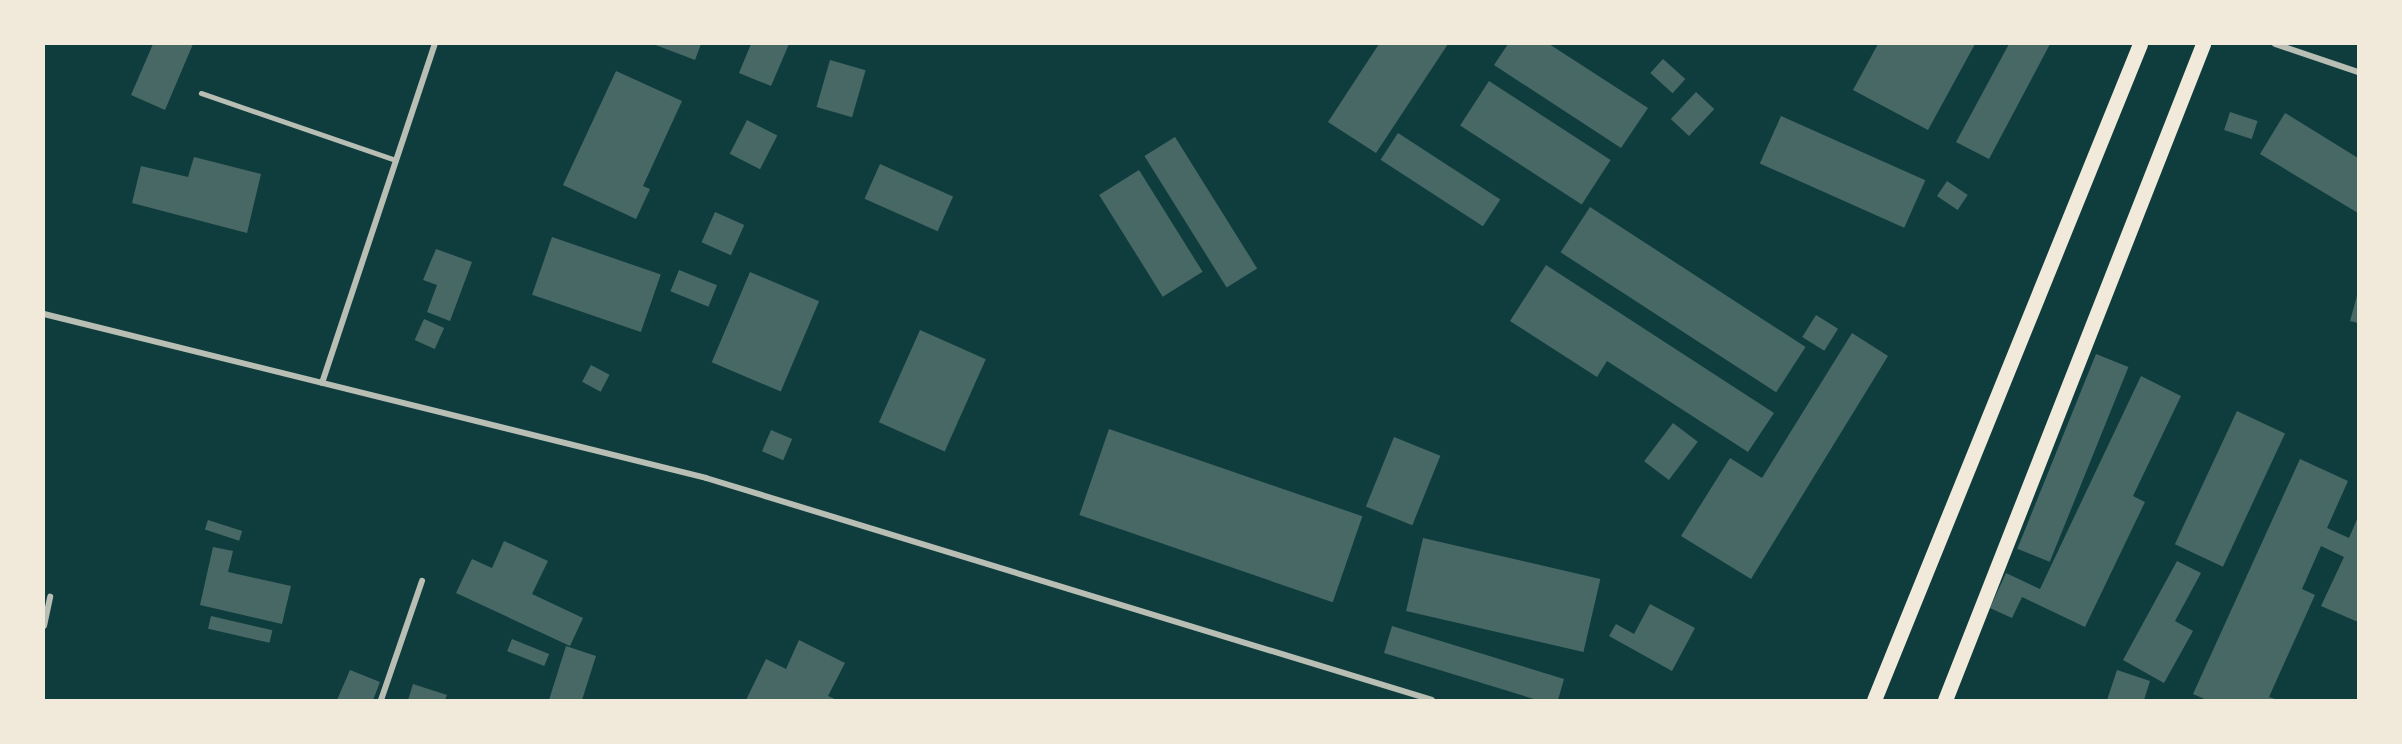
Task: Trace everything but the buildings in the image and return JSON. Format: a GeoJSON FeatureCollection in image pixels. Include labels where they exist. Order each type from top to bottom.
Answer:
{"type":"FeatureCollection","features":[{"type":"Feature","properties":{"kind":"main road"},"geometry":{"type":"LineString","coordinates":[[1874,700],[2140,44]]}},
{"type":"Feature","properties":{"kind":"main road"},"geometry":{"type":"LineString","coordinates":[[1945,700],[2203,44]]}},
{"type":"Feature","properties":{"kind":"street"},"geometry":{"type":"LineString","coordinates":[[322,383],[435,44]]}},
{"type":"Feature","properties":{"kind":"street"},"geometry":{"type":"LineString","coordinates":[[2275,44],[2358,72]]}},
{"type":"Feature","properties":{"kind":"street"},"geometry":{"type":"LineString","coordinates":[[44,314],[706,478],[1432,700]]}},
{"type":"Feature","properties":{"kind":"street"},"geometry":{"type":"LineString","coordinates":[[381,700],[422,581]]}},
{"type":"Feature","properties":{"kind":"street"},"geometry":{"type":"LineString","coordinates":[[44,626],[51,597]]}},
{"type":"Feature","properties":{"kind":"lane"},"geometry":{"type":"LineString","coordinates":[[201,93],[396,160]]}}]}
